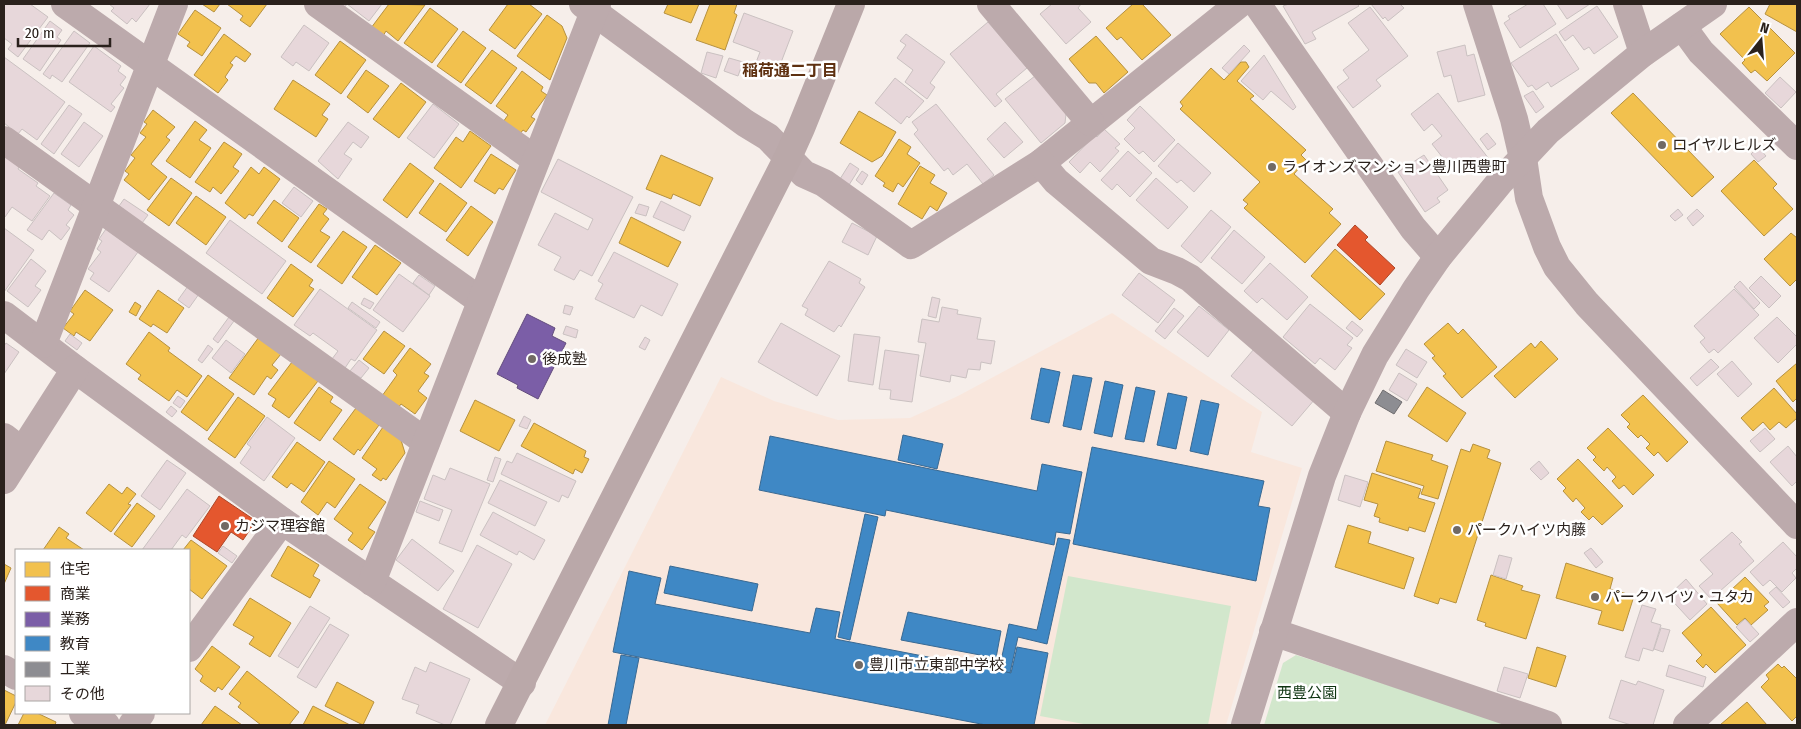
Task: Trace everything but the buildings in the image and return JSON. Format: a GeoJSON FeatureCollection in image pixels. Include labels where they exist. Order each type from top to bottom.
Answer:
{"type":"FeatureCollection","features":[{"type":"Feature","properties":{"kind":"street"},"geometry":{"type":"LineString","coordinates":[[65,4],[481,300]]}},
{"type":"Feature","properties":{"kind":"street"},"geometry":{"type":"LineString","coordinates":[[43,344],[174,4]]}},
{"type":"Feature","properties":{"kind":"street"},"geometry":{"type":"LineString","coordinates":[[318,4],[536,160]]}},
{"type":"Feature","properties":{"kind":"street"},"geometry":{"type":"LineString","coordinates":[[500,725],[788,157],[802,128],[851,4]]}},
{"type":"Feature","properties":{"kind":"street"},"geometry":{"type":"LineString","coordinates":[[991,4],[1090,122]]}},
{"type":"Feature","properties":{"kind":"street"},"geometry":{"type":"LineString","coordinates":[[372,582],[536,160],[591,6],[745,123],[768,137],[804,174],[824,183],[912,245],[1041,163],[1238,4]]}},
{"type":"Feature","properties":{"kind":"street"},"geometry":{"type":"LineString","coordinates":[[1257,4],[1413,228],[1438,257]]}},
{"type":"Feature","properties":{"kind":"street"},"geometry":{"type":"LineString","coordinates":[[1477,4],[1514,118],[1529,198],[1547,247],[1557,266],[1571,286],[1797,525]]}},
{"type":"Feature","properties":{"kind":"street"},"geometry":{"type":"LineString","coordinates":[[1627,4],[1643,53]]}},
{"type":"Feature","properties":{"kind":"street"},"geometry":{"type":"LineString","coordinates":[[1245,725],[1322,476],[1347,413],[1374,355],[1438,257],[1499,183],[1548,131],[1643,53],[1713,4]]}},
{"type":"Feature","properties":{"kind":"street"},"geometry":{"type":"LineString","coordinates":[[1682,26],[1701,52],[1797,146]]}},
{"type":"Feature","properties":{"kind":"street"},"geometry":{"type":"LineString","coordinates":[[4,140],[426,442]]}},
{"type":"Feature","properties":{"kind":"street"},"geometry":{"type":"LineString","coordinates":[[1041,163],[1056,181],[1151,261],[1190,278],[1347,413]]}},
{"type":"Feature","properties":{"kind":"street"},"geometry":{"type":"LineString","coordinates":[[4,315],[282,521],[522,683]]}},
{"type":"Feature","properties":{"kind":"street"},"geometry":{"type":"LineString","coordinates":[[4,480],[13,444],[75,369]]}},
{"type":"Feature","properties":{"kind":"street"},"geometry":{"type":"LineString","coordinates":[[190,647],[282,521]]}},
{"type":"Feature","properties":{"kind":"street"},"geometry":{"type":"LineString","coordinates":[[1687,725],[1797,622]]}},
{"type":"Feature","properties":{"kind":"street"},"geometry":{"type":"LineString","coordinates":[[1273,632],[1548,725]]}},
{"type":"Feature","properties":{"kind":"street"},"geometry":{"type":"LineString","coordinates":[[4,669],[15,675]]}},
{"type":"Feature","properties":{"kind":"street"},"geometry":{"type":"LineString","coordinates":[[85,714],[106,725]]}},
{"type":"Feature","properties":{"kind":"street"},"geometry":{"type":"LineString","coordinates":[[132,725],[140,714]]}},
{"type":"Feature","properties":{"kind":"shaded area"},"geometry":{"type":"Polygon","coordinates":[[[1112,313],[1262,412],[1251,452],[1302,468],[1226,725],[545,725],[721,377],[774,401],[838,420],[910,418],[958,396],[1112,313]]]}},
{"type":"Feature","properties":{"kind":"green space"},"geometry":{"type":"Polygon","coordinates":[[[1068,576],[1231,606],[1208,725],[1089,725],[1040,716],[1068,576]]]}},
{"type":"Feature","properties":{"kind":"green space","name":"西豊公園"},"geometry":{"type":"Polygon","coordinates":[[[1296,655],[1510,725],[1264,725],[1283,663],[1296,655]]]}},
{"type":"Feature","properties":{"kind":"place","name":"ロイヤルヒルズ"},"geometry":{"type":"Point","coordinates":[1662,145]}},
{"type":"Feature","properties":{"kind":"place","name":"ライオンズマンション豊川西豊町"},"geometry":{"type":"Point","coordinates":[1272,167]}},
{"type":"Feature","properties":{"kind":"place","name":"後成塾"},"geometry":{"type":"Point","coordinates":[532,359]}},
{"type":"Feature","properties":{"kind":"place","name":"カジマ理容館"},"geometry":{"type":"Point","coordinates":[225,526]}},
{"type":"Feature","properties":{"kind":"place","name":"パークハイツ内藤"},"geometry":{"type":"Point","coordinates":[1457,530]}},
{"type":"Feature","properties":{"kind":"place","name":"パークハイツ・ユタカ"},"geometry":{"type":"Point","coordinates":[1595,597]}},
{"type":"Feature","properties":{"kind":"place","name":"豊川市立東部中学校"},"geometry":{"type":"Point","coordinates":[859,665]}},
{"type":"Feature","properties":{"kind":"district","name":"稲荷通二丁目"},"geometry":{"type":"Point","coordinates":[790,70]}}]}
